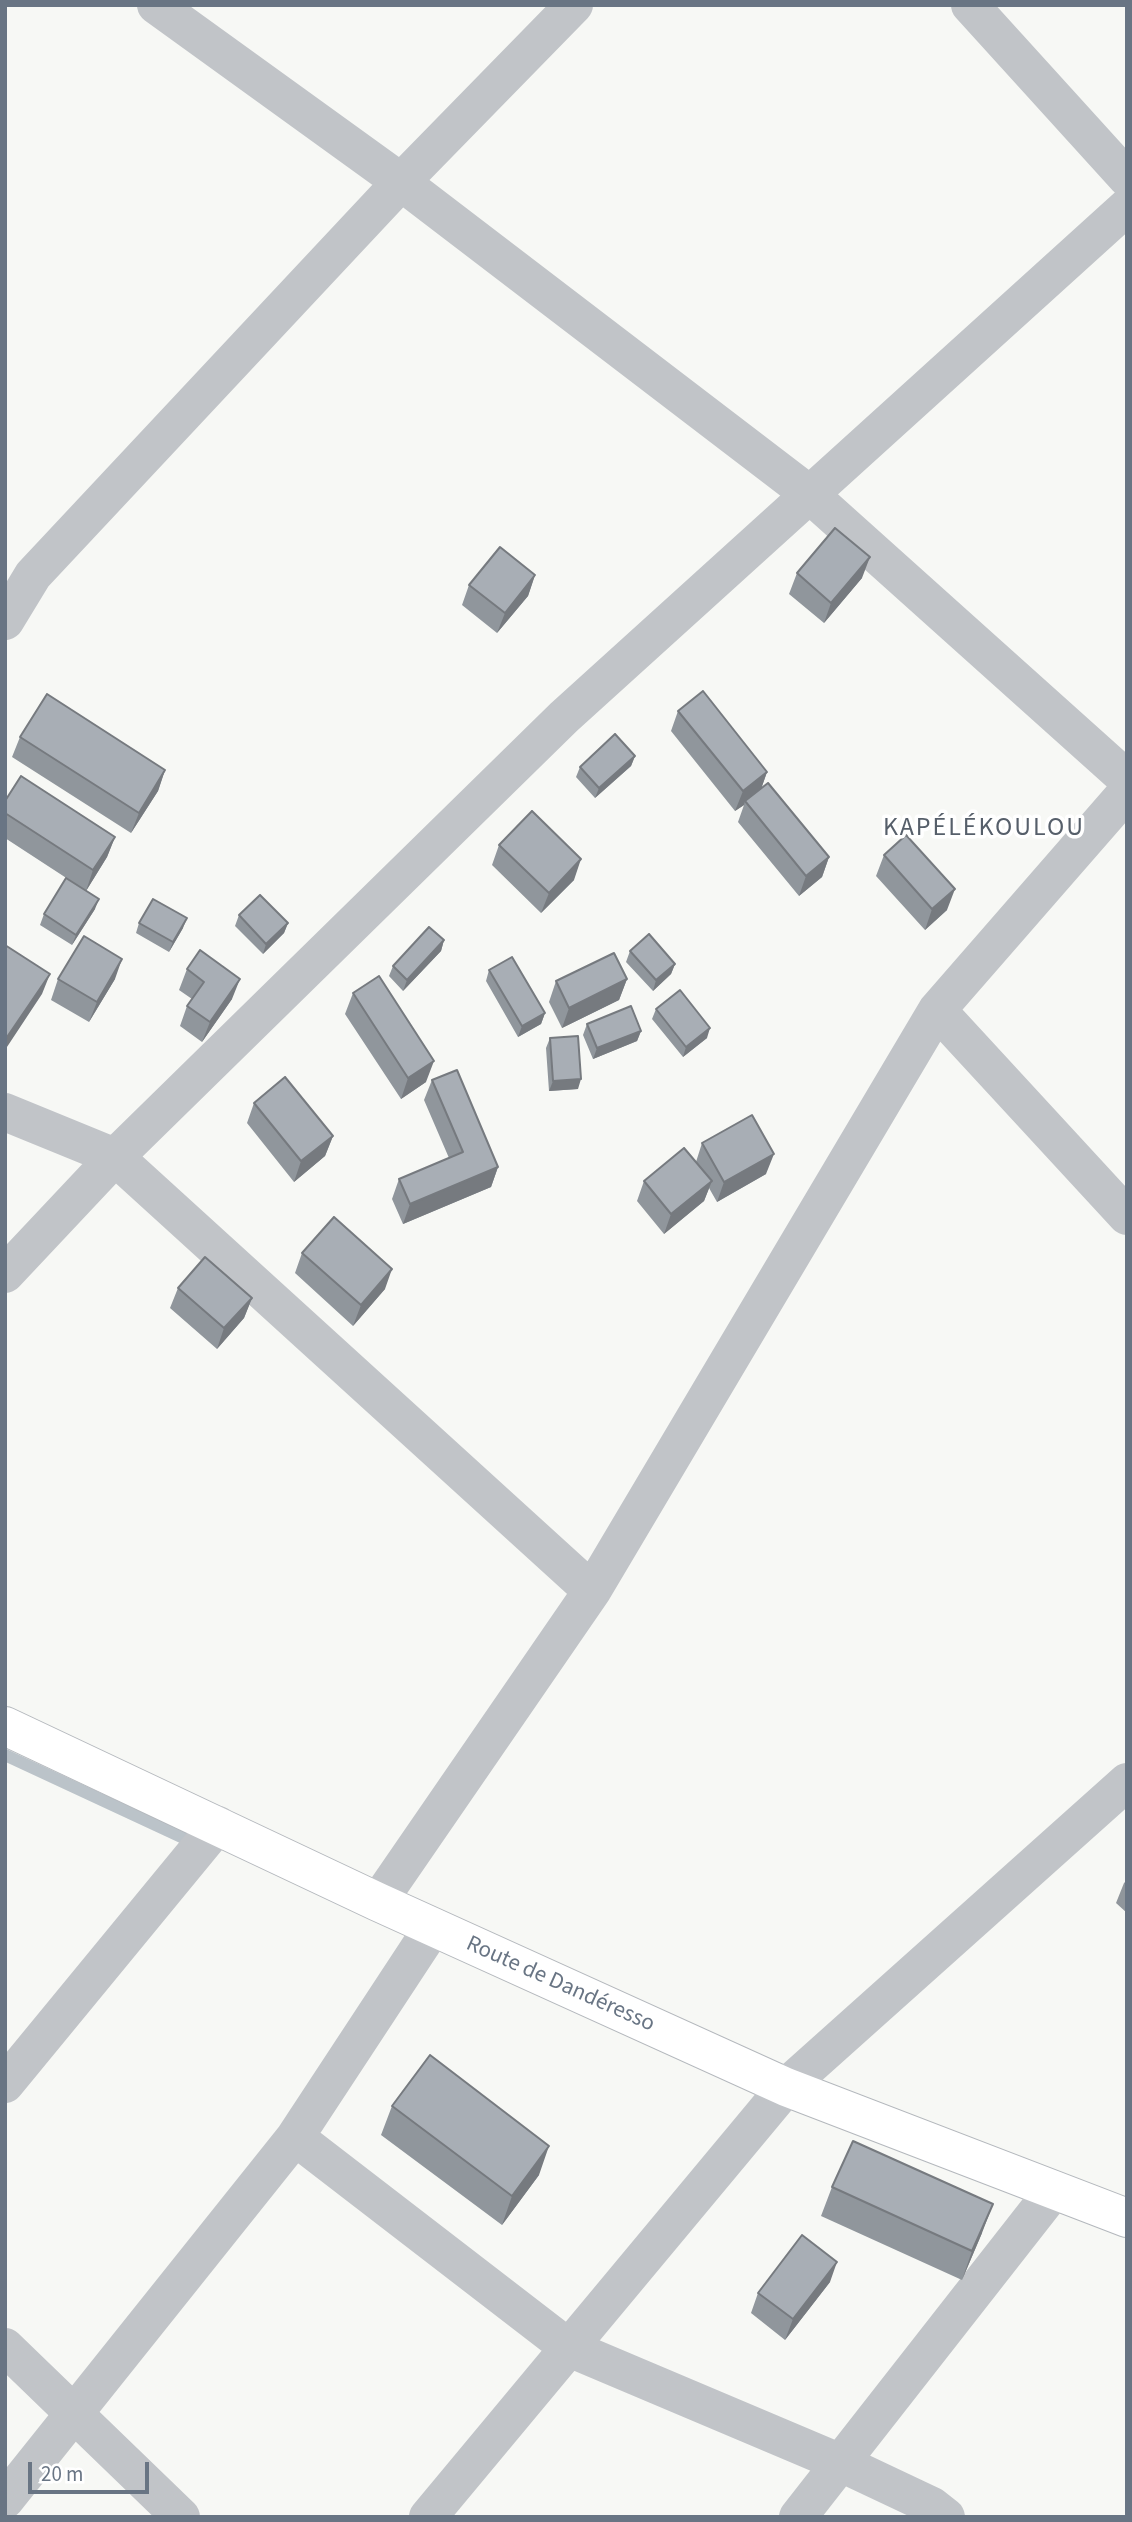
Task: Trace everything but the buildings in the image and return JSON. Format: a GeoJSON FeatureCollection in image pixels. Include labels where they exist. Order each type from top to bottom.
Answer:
{"type":"FeatureCollection","features":[{"type":"Feature","properties":{"kind":"street"},"geometry":{"type":"LineString","coordinates":[[156,5],[401,182],[808,493],[1127,779]]}},
{"type":"Feature","properties":{"kind":"street"},"geometry":{"type":"LineString","coordinates":[[5,621],[33,575],[401,182],[574,5]]}},
{"type":"Feature","properties":{"kind":"street"},"geometry":{"type":"LineString","coordinates":[[970,5],[1127,178]]}},
{"type":"Feature","properties":{"kind":"street"},"geometry":{"type":"LineString","coordinates":[[5,1274],[115,1157],[564,717],[808,493],[1127,207]]}},
{"type":"Feature","properties":{"kind":"street"},"geometry":{"type":"LineString","coordinates":[[378,1902],[592,1591],[937,1010],[1127,792]]}},
{"type":"Feature","properties":{"kind":"street"},"geometry":{"type":"LineString","coordinates":[[937,1010],[1127,1216]]}},
{"type":"Feature","properties":{"kind":"street"},"geometry":{"type":"LineString","coordinates":[[5,1112],[115,1157],[592,1591]]}},
{"type":"Feature","properties":{"kind":"street","name":"Route de Dandéresso"},"geometry":{"type":"LineString","coordinates":[[5,1726],[432,1927],[786,2087],[1127,2218]]}},
{"type":"Feature","properties":{"kind":"street"},"geometry":{"type":"LineString","coordinates":[[428,2517],[786,2087],[1127,1782]]}},
{"type":"Feature","properties":{"kind":"street"},"geometry":{"type":"LineString","coordinates":[[5,2084],[218,1825]]}},
{"type":"Feature","properties":{"kind":"street"},"geometry":{"type":"LineString","coordinates":[[5,2500],[295,2137],[432,1927]]}},
{"type":"Feature","properties":{"kind":"street"},"geometry":{"type":"LineString","coordinates":[[295,2137],[569,2348],[841,2463],[932,2507],[946,2517]]}},
{"type":"Feature","properties":{"kind":"street"},"geometry":{"type":"LineString","coordinates":[[798,2517],[1054,2190]]}},
{"type":"Feature","properties":{"kind":"street"},"geometry":{"type":"LineString","coordinates":[[5,2347],[181,2517]]}},
{"type":"Feature","properties":{"kind":"waterway"},"geometry":{"type":"LineString","coordinates":[[5,1755],[190,1841]]}},
{"type":"Feature","properties":{"kind":"district","name":"KAPÉLÉKOULOU"},"geometry":{"type":"Point","coordinates":[984,829]}}]}
